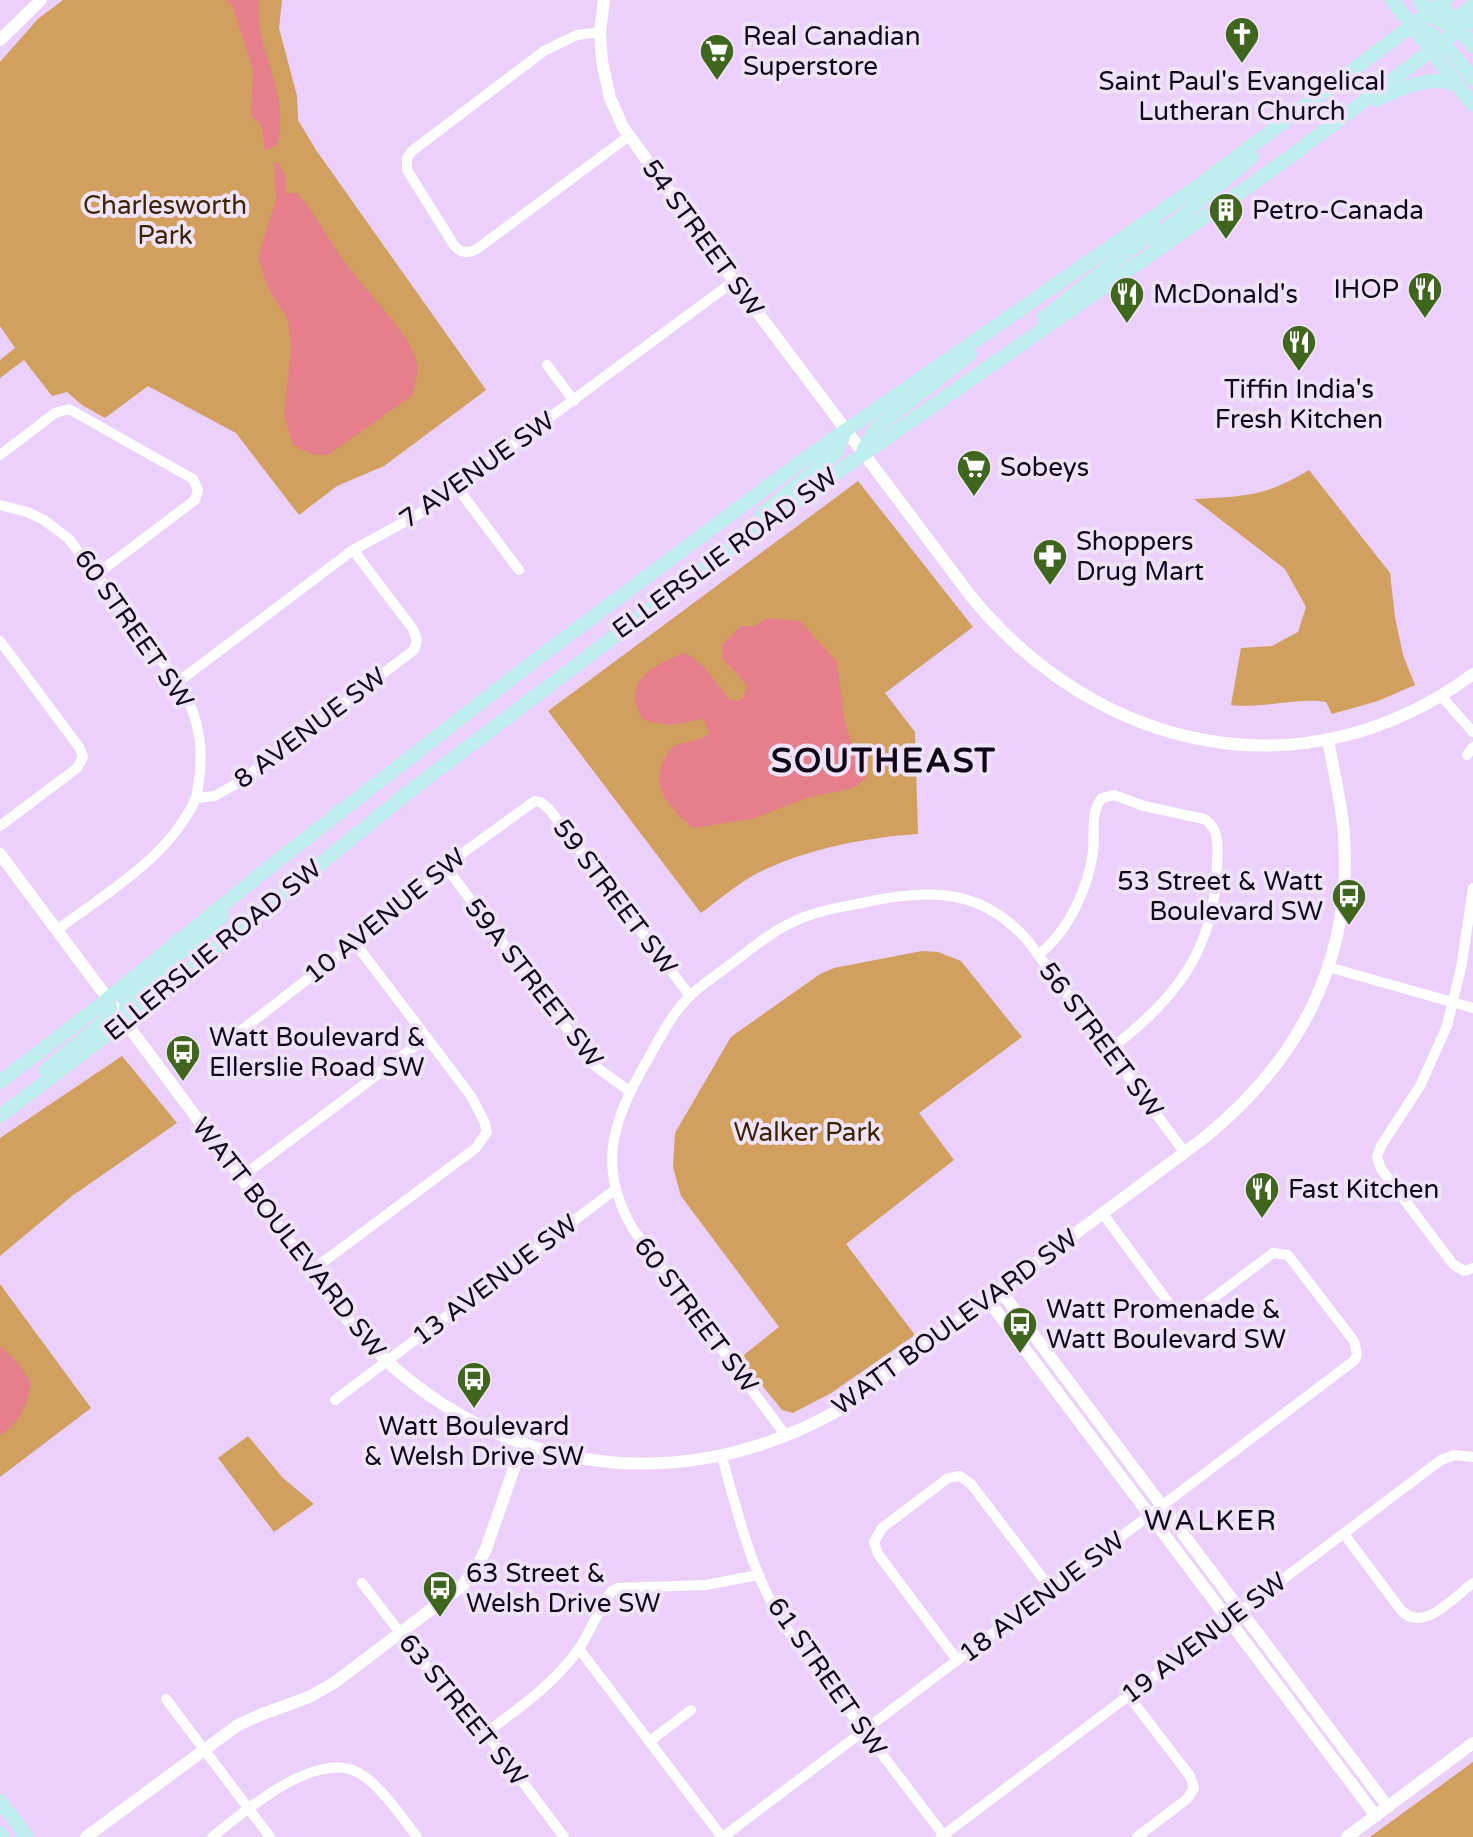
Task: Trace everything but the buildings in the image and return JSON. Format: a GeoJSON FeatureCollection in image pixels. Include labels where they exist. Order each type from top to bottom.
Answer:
{"type":"FeatureCollection","features":[{"type":"Feature","properties":{"kind":"main road"},"geometry":{"type":"LineString","coordinates":[[1392,0],[1412,26],[1422,28],[1473,79]]}},
{"type":"Feature","properties":{"kind":"main road"},"geometry":{"type":"LineString","coordinates":[[1419,0],[1439,4],[1473,46]]}},
{"type":"Feature","properties":{"kind":"main road","name":"ELLERSLIE ROAD SW"},"geometry":{"type":"LineString","coordinates":[[0,1082],[534,661],[845,431],[1154,218],[1439,4]]}},
{"type":"Feature","properties":{"kind":"main road"},"geometry":{"type":"LineString","coordinates":[[1455,26],[1473,5]]}},
{"type":"Feature","properties":{"kind":"main road"},"geometry":{"type":"LineString","coordinates":[[1455,26],[1473,19]]}},
{"type":"Feature","properties":{"kind":"main road","name":"ELLERSLIE ROAD SW"},"geometry":{"type":"LineString","coordinates":[[4,1114],[124,1022],[410,791],[719,556],[862,453],[1275,168],[1437,44],[1455,26]]}},
{"type":"Feature","properties":{"kind":"main road"},"geometry":{"type":"LineString","coordinates":[[1437,44],[1458,85],[1473,105]]}},
{"type":"Feature","properties":{"kind":"main road"},"geometry":{"type":"LineString","coordinates":[[1357,107],[1405,87],[1427,82],[1442,80],[1458,85]]}},
{"type":"Feature","properties":{"kind":"main road"},"geometry":{"type":"LineString","coordinates":[[1156,250],[1159,236],[1257,153],[1291,116]]}},
{"type":"Feature","properties":{"kind":"main road"},"geometry":{"type":"LineString","coordinates":[[1011,351],[1058,306],[1147,236],[1154,218]]}},
{"type":"Feature","properties":{"kind":"main road"},"geometry":{"type":"LineString","coordinates":[[862,453],[875,429],[965,360],[996,327]]}},
{"type":"Feature","properties":{"kind":"main road"},"geometry":{"type":"LineString","coordinates":[[719,556],[752,522],[837,452],[845,431]]}},
{"type":"Feature","properties":{"kind":"main road"},"geometry":{"type":"LineString","coordinates":[[124,1022],[127,1001],[215,924],[267,869]]}},
{"type":"Feature","properties":{"kind":"main road"},"geometry":{"type":"LineString","coordinates":[[4,1114],[43,1072],[106,1020],[110,1009],[109,998]]}},
{"type":"Feature","properties":{"kind":"main road"},"geometry":{"type":"LineString","coordinates":[[0,1801],[27,1837]]}},
{"type":"Feature","properties":{"kind":"street"},"geometry":{"type":"LineString","coordinates":[[2,32],[41,0]]}},
{"type":"Feature","properties":{"kind":"street","name":"54 STREET SW"},"geometry":{"type":"LineString","coordinates":[[604,0],[600,32],[606,86],[613,107],[629,136],[845,431],[985,614],[1034,660],[1079,693],[1140,723],[1205,740],[1275,744],[1328,739],[1403,716],[1441,696],[1473,674]]}},
{"type":"Feature","properties":{"kind":"street"},"geometry":{"type":"LineString","coordinates":[[600,32],[577,35],[544,51],[412,151],[406,162],[409,175],[454,245],[464,252],[477,249],[629,136]]}},
{"type":"Feature","properties":{"kind":"street","name":"7 AVENUE SW"},"geometry":{"type":"LineString","coordinates":[[178,682],[353,550],[419,514],[734,281]]}},
{"type":"Feature","properties":{"kind":"street"},"geometry":{"type":"LineString","coordinates":[[547,365],[574,401]]}},
{"type":"Feature","properties":{"kind":"street"},"geometry":{"type":"LineString","coordinates":[[0,455],[55,413],[64,409],[74,410],[187,475],[198,490],[191,503],[97,574]]}},
{"type":"Feature","properties":{"kind":"street"},"geometry":{"type":"LineString","coordinates":[[456,486],[519,570]]}},
{"type":"Feature","properties":{"kind":"street","name":"60 STREET SW"},"geometry":{"type":"LineString","coordinates":[[0,505],[27,512],[56,528],[78,548],[178,682],[192,708],[200,736],[201,765],[196,798]]}},
{"type":"Feature","properties":{"kind":"street","name":"8 AVENUE SW"},"geometry":{"type":"LineString","coordinates":[[196,798],[215,796],[241,781],[411,653],[417,643],[413,629],[353,550]]}},
{"type":"Feature","properties":{"kind":"street"},"geometry":{"type":"LineString","coordinates":[[0,641],[79,747],[82,759],[77,768],[0,826]]}},
{"type":"Feature","properties":{"kind":"street"},"geometry":{"type":"LineString","coordinates":[[1441,696],[1473,732]]}},
{"type":"Feature","properties":{"kind":"street","name":"WATT BOULEVARD SW"},"geometry":{"type":"LineString","coordinates":[[0,854],[240,1178],[352,1325],[386,1362],[447,1408],[522,1445],[563,1455],[638,1465],[687,1462],[722,1457],[786,1436],[852,1401],[1185,1153],[1243,1105],[1278,1065],[1307,1019],[1328,967],[1343,900],[1345,853],[1340,801],[1328,739]]}},
{"type":"Feature","properties":{"kind":"street"},"geometry":{"type":"LineString","coordinates":[[1038,955],[1054,941],[1081,893],[1092,860],[1096,808],[1102,798],[1114,795],[1144,806],[1204,819],[1211,824],[1217,846],[1216,884],[1209,921],[1199,950],[1165,1003],[1109,1050]]}},
{"type":"Feature","properties":{"kind":"street"},"geometry":{"type":"LineString","coordinates":[[57,930],[161,850],[176,834],[196,798]]}},
{"type":"Feature","properties":{"kind":"street","name":"10 AVENUE SW"},"geometry":{"type":"LineString","coordinates":[[234,1036],[527,804],[538,801]]}},
{"type":"Feature","properties":{"kind":"street","name":"59 STREET SW"},"geometry":{"type":"LineString","coordinates":[[538,801],[549,809],[690,996]]}},
{"type":"Feature","properties":{"kind":"street","name":"59A STREET SW"},"geometry":{"type":"LineString","coordinates":[[446,867],[595,1066],[629,1091]]}},
{"type":"Feature","properties":{"kind":"street"},"geometry":{"type":"LineString","coordinates":[[1468,1269],[1453,1264],[1381,1169],[1377,1157],[1430,1065],[1454,1003],[1473,888]]}},
{"type":"Feature","properties":{"kind":"street","name":"56 STREET SW"},"geometry":{"type":"LineString","coordinates":[[690,996],[792,922],[896,895],[931,892],[963,898],[996,912],[1016,928],[1185,1153]]}},
{"type":"Feature","properties":{"kind":"street"},"geometry":{"type":"LineString","coordinates":[[311,1271],[476,1148],[486,1136],[487,1127],[471,1096],[355,943]]}},
{"type":"Feature","properties":{"kind":"street"},"geometry":{"type":"LineString","coordinates":[[1328,967],[1473,1008]]}},
{"type":"Feature","properties":{"kind":"street","name":"60 STREET SW"},"geometry":{"type":"LineString","coordinates":[[690,996],[667,1025],[629,1091],[613,1134],[612,1161],[616,1189],[624,1213],[640,1240],[786,1436]]}},
{"type":"Feature","properties":{"kind":"street"},"geometry":{"type":"LineString","coordinates":[[240,1178],[426,1038]]}},
{"type":"Feature","properties":{"kind":"street","name":"13 AVENUE SW"},"geometry":{"type":"LineString","coordinates":[[335,1400],[616,1189]]}},
{"type":"Feature","properties":{"kind":"street","name":"18 AVENUE SW"},"geometry":{"type":"LineString","coordinates":[[722,1837],[1352,1363],[1357,1354],[1354,1341],[1294,1261],[1280,1252],[1270,1255],[1196,1311],[1183,1314],[1171,1306],[1103,1214]]}},
{"type":"Feature","properties":{"kind":"street"},"geometry":{"type":"LineString","coordinates":[[1000,1290],[1388,1807]]}},
{"type":"Feature","properties":{"kind":"street"},"geometry":{"type":"LineString","coordinates":[[988,1300],[1376,1816]]}},
{"type":"Feature","properties":{"kind":"street"},"geometry":{"type":"LineString","coordinates":[[86,1837],[248,1720],[322,1691],[451,1595],[471,1576],[486,1549],[522,1445]]}},
{"type":"Feature","properties":{"kind":"street","name":"19 AVENUE SW"},"geometry":{"type":"LineString","coordinates":[[943,1836],[1441,1460],[1454,1455],[1473,1457]]}},
{"type":"Feature","properties":{"kind":"street","name":"61 STREET SW"},"geometry":{"type":"LineString","coordinates":[[722,1457],[758,1575],[783,1623],[943,1836]]}},
{"type":"Feature","properties":{"kind":"street"},"geometry":{"type":"LineString","coordinates":[[957,1660],[874,1545],[875,1537],[882,1528],[948,1478],[960,1476],[971,1484],[1051,1589]]}},
{"type":"Feature","properties":{"kind":"street"},"geometry":{"type":"LineString","coordinates":[[1344,1534],[1401,1610],[1415,1620],[1428,1617],[1473,1583]]}},
{"type":"Feature","properties":{"kind":"street"},"geometry":{"type":"LineString","coordinates":[[486,1733],[546,1686],[579,1649],[608,1595],[615,1589],[706,1585],[758,1575]]}},
{"type":"Feature","properties":{"kind":"street","name":"63 STREET SW"},"geometry":{"type":"LineString","coordinates":[[362,1583],[444,1690],[486,1733],[564,1837]]}},
{"type":"Feature","properties":{"kind":"street"},"geometry":{"type":"LineString","coordinates":[[579,1649],[722,1837]]}},
{"type":"Feature","properties":{"kind":"street"},"geometry":{"type":"LineString","coordinates":[[1128,1695],[1190,1776],[1194,1788],[1187,1799],[1137,1837]]}},
{"type":"Feature","properties":{"kind":"street"},"geometry":{"type":"LineString","coordinates":[[166,1699],[270,1837]]}},
{"type":"Feature","properties":{"kind":"street"},"geometry":{"type":"LineString","coordinates":[[650,1741],[691,1710]]}},
{"type":"Feature","properties":{"kind":"street"},"geometry":{"type":"LineString","coordinates":[[1347,1837],[1473,1743]]}},
{"type":"Feature","properties":{"kind":"street"},"geometry":{"type":"LineString","coordinates":[[212,1837],[272,1791],[305,1774],[333,1769],[356,1771],[394,1808],[417,1837]]}},
{"type":"Feature","properties":{"kind":"green space","name":"Charlesworth Park"},"geometry":{"type":"Polygon","coordinates":[[[63,0],[282,0],[279,28],[297,96],[298,120],[486,390],[384,466],[337,486],[299,515],[236,433],[148,386],[105,418],[67,392],[52,396],[24,360],[0,378],[0,360],[15,348],[0,326],[0,62],[38,19],[63,0]]]}},
{"type":"Feature","properties":{"kind":"green space"},"geometry":{"type":"Polygon","coordinates":[[[1309,470],[1390,573],[1403,655],[1415,685],[1378,701],[1332,714],[1326,702],[1315,701],[1231,705],[1241,648],[1272,646],[1298,632],[1306,607],[1285,569],[1194,499],[1254,494],[1280,486],[1309,470]]]}},
{"type":"Feature","properties":{"kind":"green space"},"geometry":{"type":"Polygon","coordinates":[[[858,481],[973,627],[885,693],[915,732],[918,834],[856,842],[794,858],[749,878],[701,913],[548,711],[858,481]]]}},
{"type":"Feature","properties":{"kind":"green space","name":"Walker Park"},"geometry":{"type":"Polygon","coordinates":[[[922,951],[938,952],[961,961],[1022,1037],[919,1113],[954,1160],[846,1244],[915,1335],[831,1393],[793,1413],[782,1410],[740,1358],[779,1327],[681,1196],[673,1167],[675,1133],[731,1037],[820,974],[834,968],[922,951]]]}},
{"type":"Feature","properties":{"kind":"green space"},"geometry":{"type":"Polygon","coordinates":[[[122,1056],[177,1123],[72,1196],[0,1256],[0,1138],[122,1056]]]}},
{"type":"Feature","properties":{"kind":"green space"},"geometry":{"type":"Polygon","coordinates":[[[0,1284],[91,1408],[0,1477],[0,1284]]]}},
{"type":"Feature","properties":{"kind":"green space"},"geometry":{"type":"Polygon","coordinates":[[[248,1436],[283,1478],[314,1504],[274,1532],[218,1458],[248,1436]]]}},
{"type":"Feature","properties":{"kind":"green space"},"geometry":{"type":"Polygon","coordinates":[[[1473,1762],[1473,1837],[1370,1837],[1473,1762]]]}},
{"type":"Feature","properties":{"kind":"shaded area"},"geometry":{"type":"Polygon","coordinates":[[[226,0],[259,0],[261,36],[280,107],[277,145],[265,151],[262,127],[251,115],[253,70],[233,7],[226,0]]]}},
{"type":"Feature","properties":{"kind":"shaded area"},"geometry":{"type":"Polygon","coordinates":[[[278,162],[285,175],[286,193],[297,193],[305,202],[343,260],[407,341],[417,364],[413,395],[328,455],[312,454],[293,445],[284,415],[291,349],[288,320],[268,288],[258,258],[276,199],[274,163],[278,162]]]}},
{"type":"Feature","properties":{"kind":"shaded area"},"geometry":{"type":"Polygon","coordinates":[[[768,618],[800,621],[837,662],[844,718],[851,741],[866,766],[865,779],[854,788],[807,798],[751,819],[693,828],[667,800],[659,779],[660,768],[675,745],[709,734],[704,719],[667,724],[642,719],[635,702],[636,690],[639,682],[652,669],[685,652],[704,667],[730,700],[739,701],[747,685],[722,658],[722,645],[741,626],[755,626],[768,618]]]}},
{"type":"Feature","properties":{"kind":"shaded area"},"geometry":{"type":"Polygon","coordinates":[[[0,1346],[19,1364],[31,1383],[22,1413],[0,1435],[0,1346]]]}},
{"type":"Feature","properties":{"kind":"place","name":"Saint Paul's Evangelical Lutheran Church"},"geometry":{"type":"Point","coordinates":[1242,65]}},
{"type":"Feature","properties":{"kind":"place","name":"Real Canadian Superstore"},"geometry":{"type":"Point","coordinates":[717,82]}},
{"type":"Feature","properties":{"kind":"place","name":"Petro-Canada"},"geometry":{"type":"Point","coordinates":[1226,241]}},
{"type":"Feature","properties":{"kind":"place","name":"IHOP"},"geometry":{"type":"Point","coordinates":[1425,320]}},
{"type":"Feature","properties":{"kind":"place","name":"McDonald's"},"geometry":{"type":"Point","coordinates":[1127,325]}},
{"type":"Feature","properties":{"kind":"place","name":"Tiffin India's Fresh Kitchen"},"geometry":{"type":"Point","coordinates":[1299,373]}},
{"type":"Feature","properties":{"kind":"place","name":"Sobeys"},"geometry":{"type":"Point","coordinates":[974,498]}},
{"type":"Feature","properties":{"kind":"place","name":"Shoppers Drug Mart"},"geometry":{"type":"Point","coordinates":[1050,587]}},
{"type":"Feature","properties":{"kind":"place","name":"53 Street & Watt Boulevard SW"},"geometry":{"type":"Point","coordinates":[1349,927]}},
{"type":"Feature","properties":{"kind":"place","name":"Watt Boulevard & Ellerslie Road SW"},"geometry":{"type":"Point","coordinates":[183,1083]}},
{"type":"Feature","properties":{"kind":"place","name":"Fast Kitchen"},"geometry":{"type":"Point","coordinates":[1262,1220]}},
{"type":"Feature","properties":{"kind":"place","name":"Watt Promenade & Watt Boulevard SW"},"geometry":{"type":"Point","coordinates":[1020,1355]}},
{"type":"Feature","properties":{"kind":"place","name":"Watt Boulevard & Welsh Drive SW"},"geometry":{"type":"Point","coordinates":[474,1410]}},
{"type":"Feature","properties":{"kind":"place","name":"63 Street & Welsh Drive SW"},"geometry":{"type":"Point","coordinates":[440,1619]}},
{"type":"Feature","properties":{"kind":"district","name":"SOUTHEAST"},"geometry":{"type":"Point","coordinates":[884,761]}},
{"type":"Feature","properties":{"kind":"district","name":"WALKER"},"geometry":{"type":"Point","coordinates":[1211,1521]}}]}
